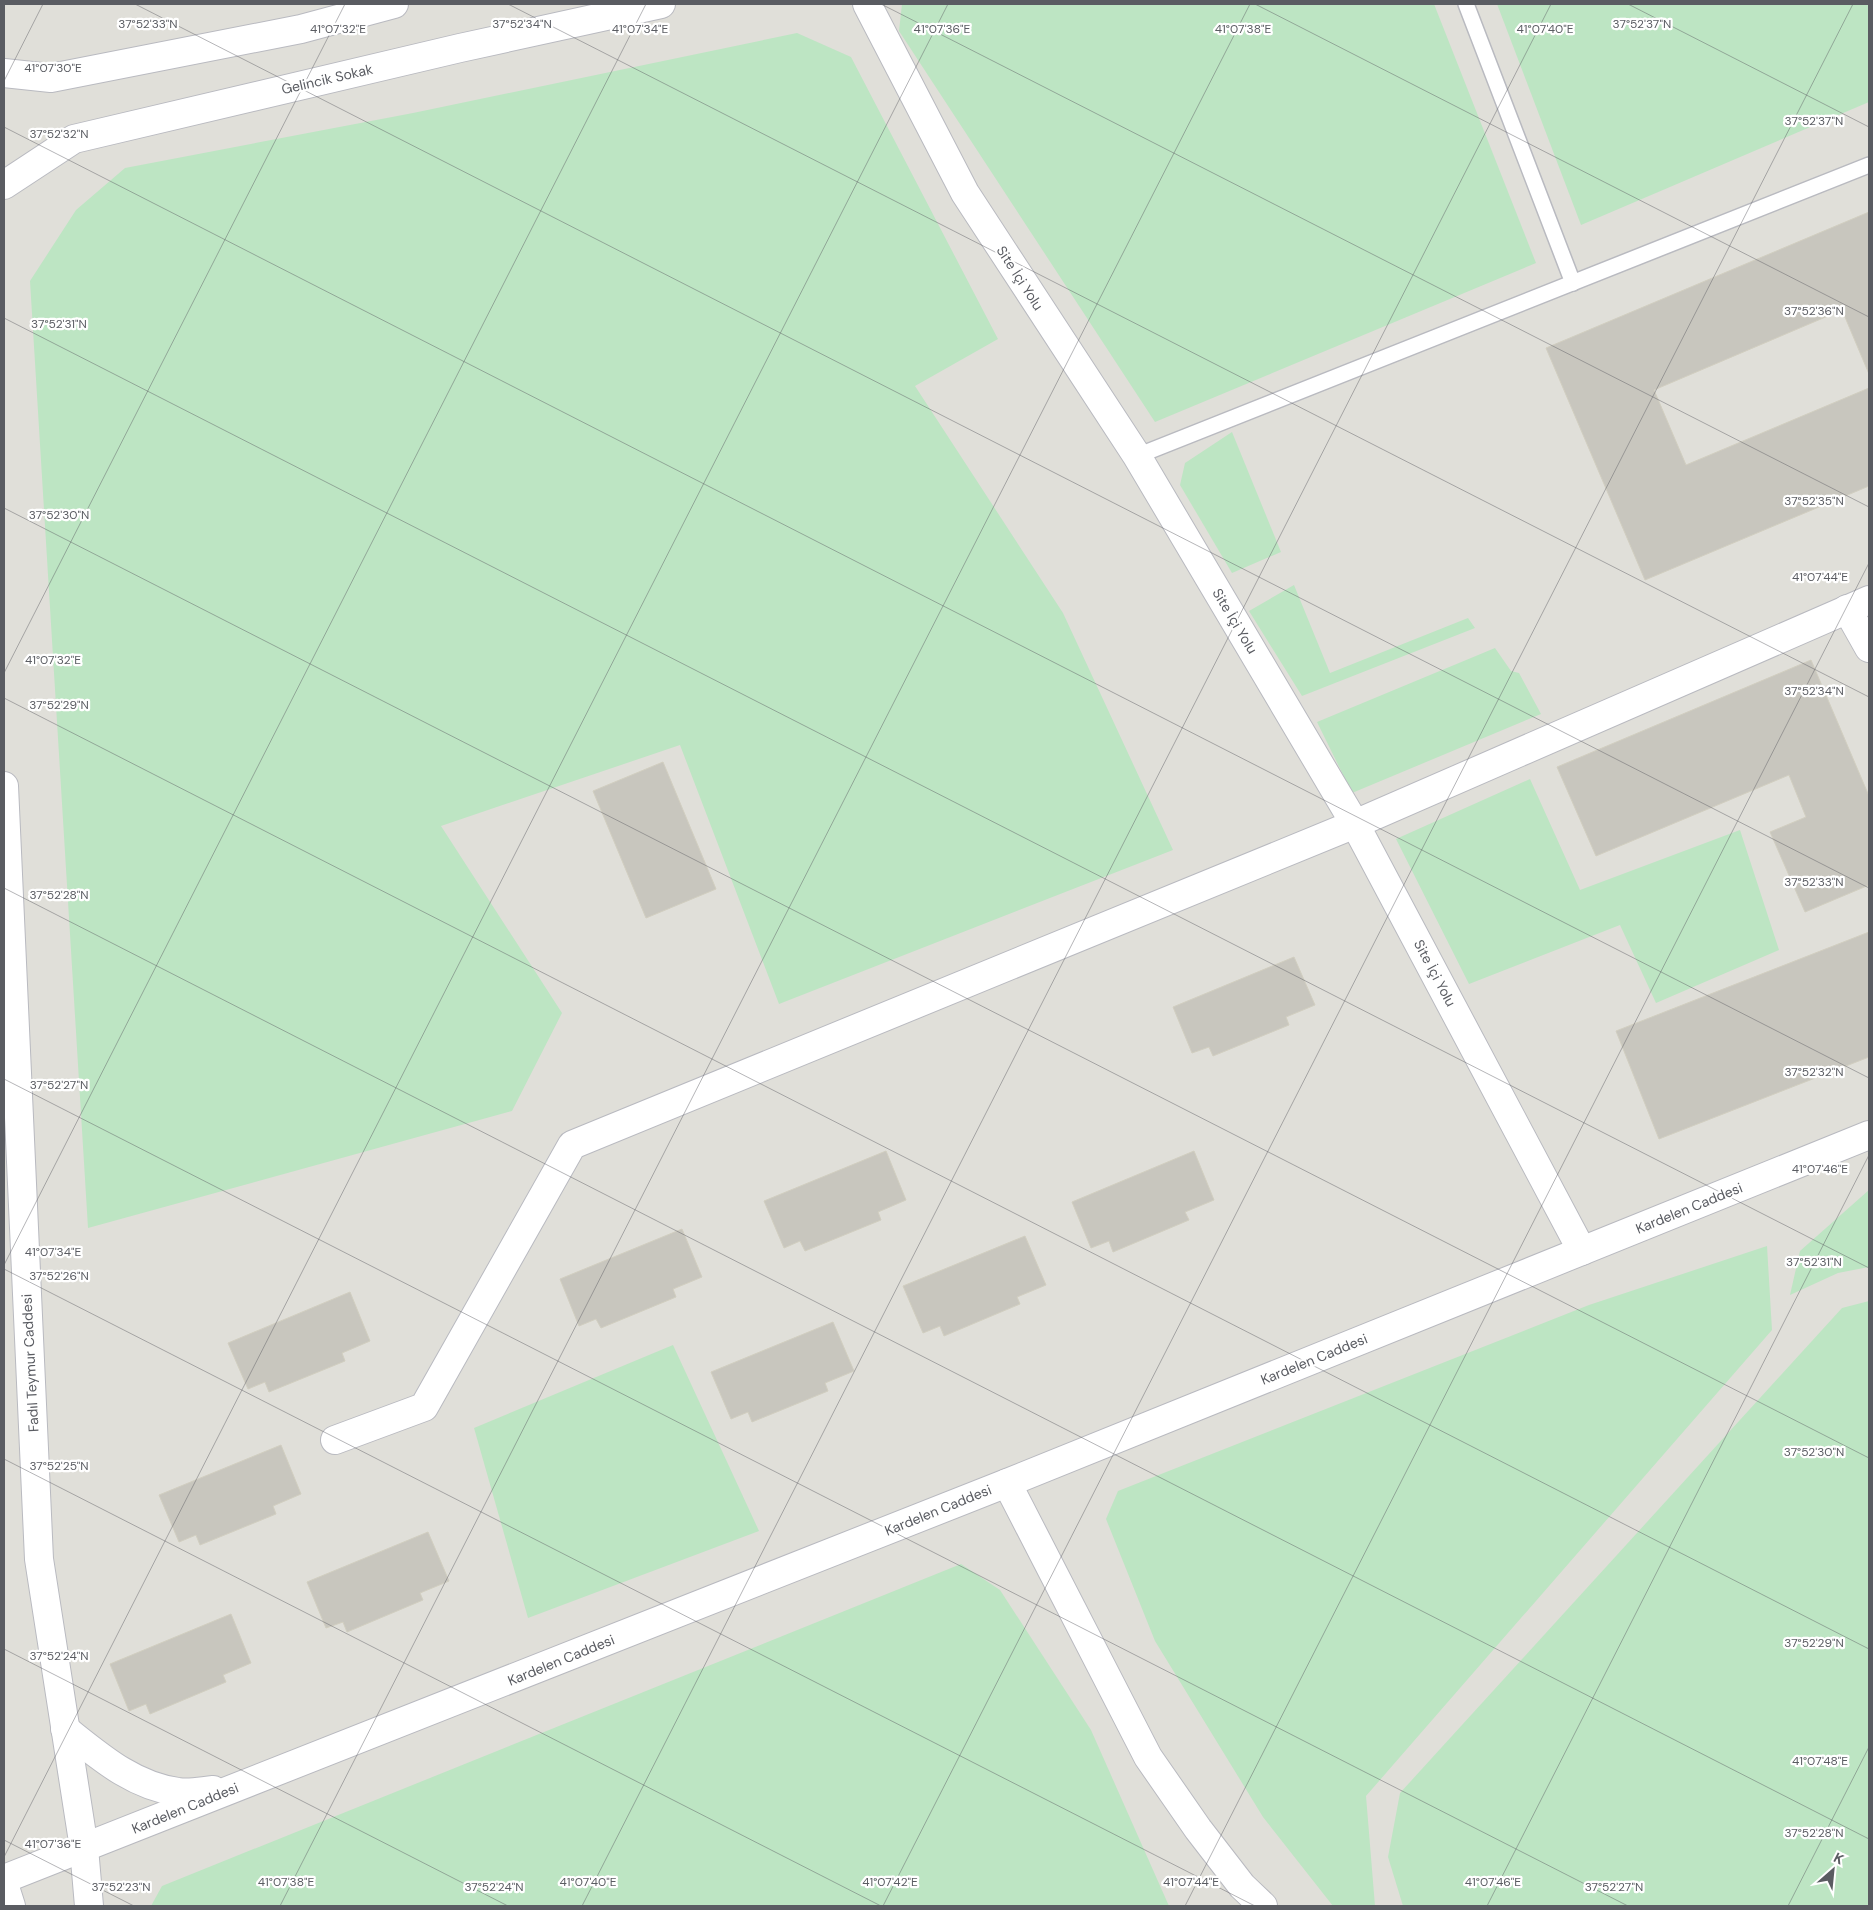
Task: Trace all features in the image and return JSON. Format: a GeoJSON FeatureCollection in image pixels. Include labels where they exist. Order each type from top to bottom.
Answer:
{"type":"FeatureCollection","features":[{"type":"Feature","properties":{"kind":"street"},"geometry":{"type":"LineString","coordinates":[[4,73],[51,78],[300,29],[394,4]]}},
{"type":"Feature","properties":{"kind":"street","name":"Gelincik Sokak"},"geometry":{"type":"LineString","coordinates":[[4,185],[74,139],[460,48],[662,4]]}},
{"type":"Feature","properties":{"kind":"street","name":"Site İçi Yolu"},"geometry":{"type":"LineString","coordinates":[[867,4],[965,193],[1137,456],[1355,824],[1582,1251]]}},
{"type":"Feature","properties":{"kind":"street"},"geometry":{"type":"LineString","coordinates":[[335,1440],[424,1407],[572,1145],[1355,824],[1858,604],[1869,648]]}},
{"type":"Feature","properties":{"kind":"street","name":"Fadıl Teymur Caddesi"},"geometry":{"type":"LineString","coordinates":[[4,786],[39,1559],[84,1848],[89,1906]]}},
{"type":"Feature","properties":{"kind":"street","name":"Kardelen Caddesi"},"geometry":{"type":"LineString","coordinates":[[4,1879],[1007,1483],[1869,1135]]}},
{"type":"Feature","properties":{"kind":"street"},"geometry":{"type":"LineString","coordinates":[[1007,1483],[1148,1757],[1198,1830],[1253,1902]]}},
{"type":"Feature","properties":{"kind":"street"},"geometry":{"type":"LineString","coordinates":[[65,1729],[110,1764],[140,1782],[179,1793],[235,1789]]}},
{"type":"Feature","properties":{"kind":"street"},"geometry":{"type":"LineString","coordinates":[[4,1884],[11,1906]]}},
{"type":"Feature","properties":{"kind":"lane"},"geometry":{"type":"LineString","coordinates":[[1466,4],[1573,283]]}},
{"type":"Feature","properties":{"kind":"lane"},"geometry":{"type":"LineString","coordinates":[[1137,456],[1869,165]]}},
{"type":"Feature","properties":{"kind":"shaded area"},"geometry":{"type":"Polygon","coordinates":[[[4,4],[1869,4],[1869,1906],[4,1906],[4,4]]]}},
{"type":"Feature","properties":{"kind":"green space"},"geometry":{"type":"Polygon","coordinates":[[[902,4],[1434,4],[1536,263],[1155,422],[899,31],[902,4]]]}},
{"type":"Feature","properties":{"kind":"green space"},"geometry":{"type":"Polygon","coordinates":[[[1497,4],[1869,4],[1869,102],[1581,225],[1497,4]]]}},
{"type":"Feature","properties":{"kind":"green space"},"geometry":{"type":"Polygon","coordinates":[[[797,33],[851,57],[998,339],[915,386],[1063,613],[1173,850],[779,1004],[680,745],[441,826],[562,1013],[512,1111],[88,1228],[30,281],[76,210],[125,168],[413,113],[797,33]]]}},
{"type":"Feature","properties":{"kind":"green space"},"geometry":{"type":"Polygon","coordinates":[[[1232,432],[1281,552],[1232,573],[1180,485],[1185,463],[1232,432]]]}},
{"type":"Feature","properties":{"kind":"green space"},"geometry":{"type":"Polygon","coordinates":[[[1294,585],[1330,673],[1468,618],[1475,628],[1302,696],[1249,611],[1294,585]]]}},
{"type":"Feature","properties":{"kind":"green space"},"geometry":{"type":"Polygon","coordinates":[[[1495,648],[1511,671],[1519,673],[1541,714],[1352,793],[1317,722],[1495,648]]]}},
{"type":"Feature","properties":{"kind":"green space"},"geometry":{"type":"Polygon","coordinates":[[[1530,779],[1580,890],[1740,830],[1779,950],[1656,1003],[1620,925],[1469,984],[1396,839],[1530,779]]]}},
{"type":"Feature","properties":{"kind":"green space"},"geometry":{"type":"Polygon","coordinates":[[[1869,1190],[1869,1267],[1838,1273],[1790,1295],[1800,1251],[1869,1190]]]}},
{"type":"Feature","properties":{"kind":"green space"},"geometry":{"type":"Polygon","coordinates":[[[1767,1246],[1772,1330],[1366,1796],[1375,1906],[1333,1906],[1263,1817],[1155,1641],[1106,1519],[1118,1491],[1589,1305],[1767,1246]]]}},
{"type":"Feature","properties":{"kind":"green space"},"geometry":{"type":"Polygon","coordinates":[[[1869,1301],[1869,1906],[1403,1906],[1388,1857],[1400,1793],[1842,1308],[1869,1301]]]}},
{"type":"Feature","properties":{"kind":"green space"},"geometry":{"type":"Polygon","coordinates":[[[673,1345],[759,1531],[528,1618],[474,1428],[673,1345]]]}},
{"type":"Feature","properties":{"kind":"green space"},"geometry":{"type":"Polygon","coordinates":[[[961,1564],[1000,1590],[1091,1730],[1169,1906],[151,1906],[162,1886],[961,1564]]]}},
{"type":"Feature","properties":{"kind":"building"},"geometry":{"type":"Polygon","coordinates":[[[1869,212],[1869,374],[1842,310],[1654,390],[1686,465],[1869,388],[1869,486],[1645,580],[1546,348],[1869,212]]]}},
{"type":"Feature","properties":{"kind":"building"},"geometry":{"type":"Polygon","coordinates":[[[1811,660],[1869,796],[1869,885],[1805,912],[1770,832],[1806,817],[1789,775],[1596,856],[1557,767],[1811,660]]]}},
{"type":"Feature","properties":{"kind":"building"},"geometry":{"type":"Polygon","coordinates":[[[663,762],[716,889],[646,918],[593,791],[663,762]]]}},
{"type":"Feature","properties":{"kind":"building"},"geometry":{"type":"Polygon","coordinates":[[[1869,932],[1869,1057],[1659,1139],[1616,1031],[1869,932]]]}},
{"type":"Feature","properties":{"kind":"building"},"geometry":{"type":"Polygon","coordinates":[[[1294,957],[1315,1005],[1286,1017],[1289,1025],[1213,1056],[1209,1047],[1192,1053],[1173,1007],[1294,957]]]}},
{"type":"Feature","properties":{"kind":"building"},"geometry":{"type":"Polygon","coordinates":[[[886,1151],[906,1200],[878,1212],[881,1220],[805,1251],[800,1241],[784,1248],[764,1201],[886,1151]]]}},
{"type":"Feature","properties":{"kind":"building"},"geometry":{"type":"Polygon","coordinates":[[[1194,1151],[1214,1200],[1185,1212],[1189,1220],[1113,1252],[1109,1241],[1091,1248],[1072,1202],[1194,1151]]]}},
{"type":"Feature","properties":{"kind":"building"},"geometry":{"type":"Polygon","coordinates":[[[682,1229],[702,1277],[673,1289],[676,1297],[601,1328],[596,1319],[579,1326],[560,1279],[682,1229]]]}},
{"type":"Feature","properties":{"kind":"building"},"geometry":{"type":"Polygon","coordinates":[[[1025,1236],[1046,1285],[1017,1297],[1020,1304],[944,1336],[940,1326],[923,1333],[903,1286],[1025,1236]]]}},
{"type":"Feature","properties":{"kind":"building"},"geometry":{"type":"Polygon","coordinates":[[[350,1292],[370,1341],[342,1353],[345,1361],[269,1392],[265,1382],[248,1389],[228,1343],[350,1292]]]}},
{"type":"Feature","properties":{"kind":"building"},"geometry":{"type":"Polygon","coordinates":[[[833,1322],[854,1371],[825,1383],[828,1391],[752,1422],[748,1412],[731,1419],[711,1372],[833,1322]]]}},
{"type":"Feature","properties":{"kind":"building"},"geometry":{"type":"Polygon","coordinates":[[[281,1445],[301,1494],[273,1506],[276,1514],[200,1545],[196,1535],[179,1542],[159,1495],[281,1445]]]}},
{"type":"Feature","properties":{"kind":"building"},"geometry":{"type":"Polygon","coordinates":[[[428,1532],[449,1581],[420,1593],[423,1600],[347,1632],[343,1622],[326,1628],[307,1582],[428,1532]]]}},
{"type":"Feature","properties":{"kind":"building"},"geometry":{"type":"Polygon","coordinates":[[[231,1614],[251,1663],[223,1675],[226,1682],[150,1714],[146,1704],[129,1711],[110,1664],[231,1614]]]}}]}
